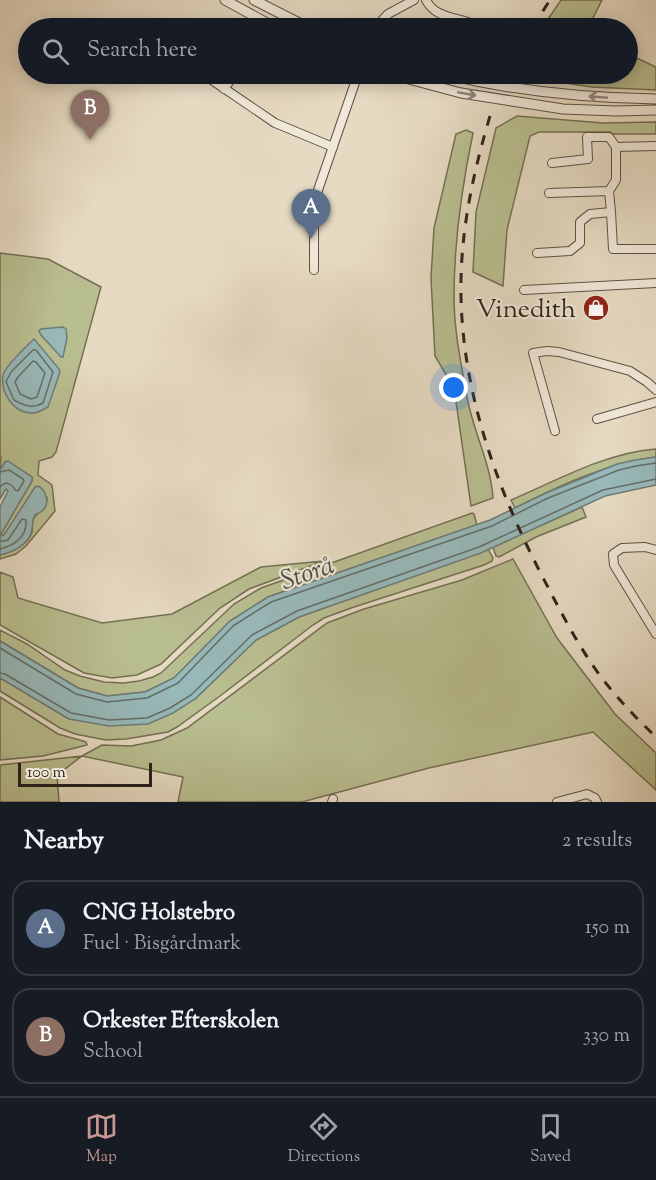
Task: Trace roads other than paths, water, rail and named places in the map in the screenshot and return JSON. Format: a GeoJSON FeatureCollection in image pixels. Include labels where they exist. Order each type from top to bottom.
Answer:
{"type":"FeatureCollection","features":[{"type":"Feature","properties":{"kind":"street"},"geometry":{"type":"LineString","coordinates":[[225,0],[258,18]]}},
{"type":"Feature","properties":{"kind":"street"},"geometry":{"type":"LineString","coordinates":[[254,0],[289,18]]}},
{"type":"Feature","properties":{"kind":"street"},"geometry":{"type":"LineString","coordinates":[[384,18],[414,0]]}},
{"type":"Feature","properties":{"kind":"street"},"geometry":{"type":"LineString","coordinates":[[426,0],[435,12],[455,18]]}},
{"type":"Feature","properties":{"kind":"street"},"geometry":{"type":"LineString","coordinates":[[218,84],[275,123],[333,147]]}},
{"type":"Feature","properties":{"kind":"street"},"geometry":{"type":"LineString","coordinates":[[224,88],[227,84]]}},
{"type":"Feature","properties":{"kind":"street"},"geometry":{"type":"LineString","coordinates":[[314,270],[314,226],[318,190],[355,84]]}},
{"type":"Feature","properties":{"kind":"street"},"geometry":{"type":"LineString","coordinates":[[427,84],[461,93],[563,109],[656,110]]}},
{"type":"Feature","properties":{"kind":"street"},"geometry":{"type":"LineString","coordinates":[[493,84],[564,94],[656,99]]}},
{"type":"Feature","properties":{"kind":"street"},"geometry":{"type":"LineString","coordinates":[[552,163],[588,159],[586,137],[609,137],[616,147],[616,180],[609,192],[613,249],[656,249]]}},
{"type":"Feature","properties":{"kind":"street"},"geometry":{"type":"LineString","coordinates":[[616,147],[656,146]]}},
{"type":"Feature","properties":{"kind":"street"},"geometry":{"type":"LineString","coordinates":[[549,193],[609,192]]}},
{"type":"Feature","properties":{"kind":"street"},"geometry":{"type":"LineString","coordinates":[[537,253],[570,251],[580,243],[580,222],[590,214],[611,212]]}},
{"type":"Feature","properties":{"kind":"street"},"geometry":{"type":"LineString","coordinates":[[524,290],[656,283]]}},
{"type":"Feature","properties":{"kind":"street"},"geometry":{"type":"LineString","coordinates":[[555,431],[533,353],[559,352],[630,371],[656,390]]}},
{"type":"Feature","properties":{"kind":"street"},"geometry":{"type":"LineString","coordinates":[[597,419],[656,402]]}},
{"type":"Feature","properties":{"kind":"street"},"geometry":{"type":"LineString","coordinates":[[656,550],[645,547],[622,548],[613,554],[614,565],[656,634]]}},
{"type":"Feature","properties":{"kind":"street"},"geometry":{"type":"LineString","coordinates":[[557,802],[587,794],[595,798],[597,802]]}},
{"type":"Feature","properties":{"kind":"water"},"geometry":{"type":"Polygon","coordinates":[[[63,327],[66,329],[67,338],[63,357],[61,357],[39,331],[63,327]]]}},
{"type":"Feature","properties":{"kind":"water"},"geometry":{"type":"Polygon","coordinates":[[[34,339],[60,372],[48,407],[32,413],[18,409],[9,400],[4,388],[3,375],[8,366],[34,339]]]}},
{"type":"Feature","properties":{"kind":"water"},"geometry":{"type":"Polygon","coordinates":[[[656,457],[656,485],[605,496],[481,553],[299,617],[256,640],[195,699],[173,713],[148,724],[109,726],[69,719],[0,678],[0,641],[78,688],[107,696],[145,692],[174,678],[230,621],[268,597],[490,520],[546,493],[617,464],[656,457]]]}},
{"type":"Feature","properties":{"kind":"water"},"geometry":{"type":"Polygon","coordinates":[[[8,461],[32,477],[32,481],[1,534],[2,536],[35,487],[38,486],[43,490],[47,500],[43,510],[34,517],[28,539],[10,552],[0,555],[0,507],[8,491],[6,489],[0,499],[0,470],[8,461]]]}},
{"type":"Feature","properties":{"kind":"railway"},"geometry":{"type":"LineString","coordinates":[[538,18],[550,0]]}},
{"type":"Feature","properties":{"kind":"railway"},"geometry":{"type":"LineString","coordinates":[[490,116],[470,197],[462,259],[462,321],[475,402],[499,480],[514,518],[561,613],[601,677],[656,737]]}},
{"type":"Feature","properties":{"kind":"place","name":"Orkester Efterskolen"},"geometry":{"type":"Point","coordinates":[90,140]}},
{"type":"Feature","properties":{"kind":"place","name":"CNG Holstebro"},"geometry":{"type":"Point","coordinates":[311,239]}},
{"type":"Feature","properties":{"kind":"place","name":"Vinedith"},"geometry":{"type":"Point","coordinates":[596,308]}},
{"type":"Feature","properties":{"kind":"water label","name":"Storå"},"geometry":{"type":"Point","coordinates":[307,572]}}]}
